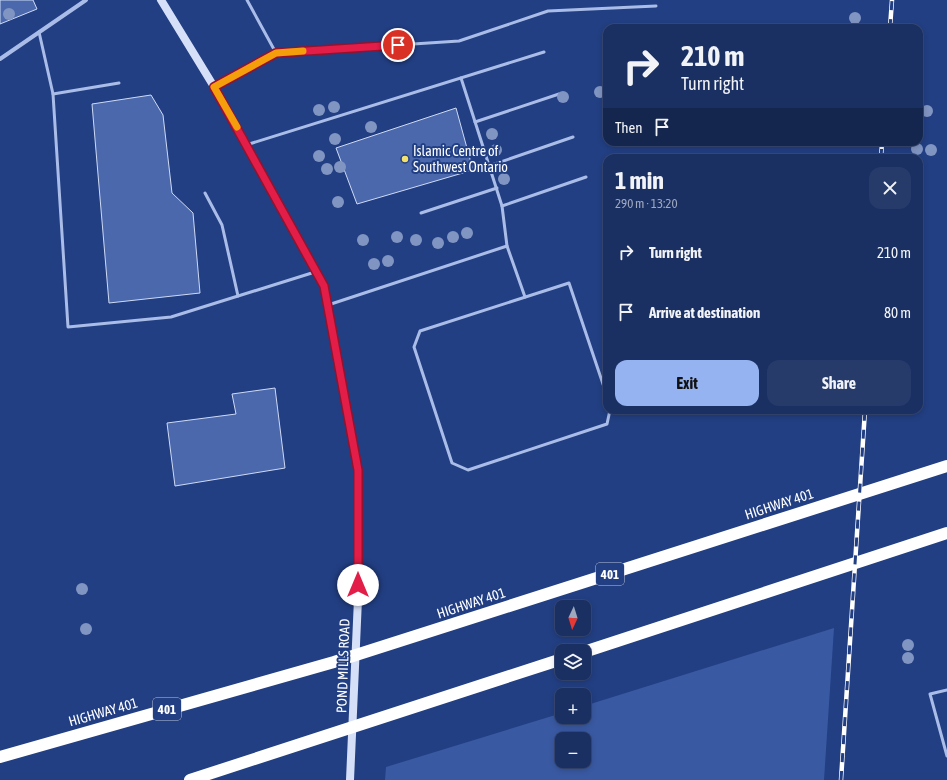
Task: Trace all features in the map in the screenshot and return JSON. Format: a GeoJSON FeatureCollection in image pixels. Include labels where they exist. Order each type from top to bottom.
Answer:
{"type":"FeatureCollection","features":[{"type":"Feature","properties":{"kind":"highway","name":"HIGHWAY 401"},"geometry":{"type":"LineString","coordinates":[[0,757],[334,662],[947,466]]}},
{"type":"Feature","properties":{"kind":"highway"},"geometry":{"type":"LineString","coordinates":[[591,650],[947,533]]}},
{"type":"Feature","properties":{"kind":"highway"},"geometry":{"type":"LineString","coordinates":[[190,780],[555,661]]}},
{"type":"Feature","properties":{"kind":"main road","name":"POND MILLS ROAD"},"geometry":{"type":"LineString","coordinates":[[161,0],[214,87],[324,286],[358,470],[358,599],[350,780]]}},
{"type":"Feature","properties":{"kind":"street"},"geometry":{"type":"LineString","coordinates":[[0,59],[86,0]]}},
{"type":"Feature","properties":{"kind":"lane"},"geometry":{"type":"LineString","coordinates":[[247,0],[276,53]]}},
{"type":"Feature","properties":{"kind":"lane"},"geometry":{"type":"LineString","coordinates":[[214,87],[276,53],[459,41],[548,11],[656,6]]}},
{"type":"Feature","properties":{"kind":"lane"},"geometry":{"type":"LineString","coordinates":[[39,32],[54,94],[68,327],[171,317],[316,271]]}},
{"type":"Feature","properties":{"kind":"lane"},"geometry":{"type":"LineString","coordinates":[[246,145],[544,52]]}},
{"type":"Feature","properties":{"kind":"lane"},"geometry":{"type":"LineString","coordinates":[[461,78],[497,188],[502,206],[507,246],[525,297]]}},
{"type":"Feature","properties":{"kind":"lane"},"geometry":{"type":"LineString","coordinates":[[54,94],[119,83]]}},
{"type":"Feature","properties":{"kind":"lane"},"geometry":{"type":"LineString","coordinates":[[475,122],[559,94]]}},
{"type":"Feature","properties":{"kind":"lane"},"geometry":{"type":"LineString","coordinates":[[489,166],[573,137]]}},
{"type":"Feature","properties":{"kind":"lane"},"geometry":{"type":"LineString","coordinates":[[502,206],[586,177]]}},
{"type":"Feature","properties":{"kind":"lane"},"geometry":{"type":"LineString","coordinates":[[421,213],[497,188]]}},
{"type":"Feature","properties":{"kind":"lane"},"geometry":{"type":"LineString","coordinates":[[205,193],[222,225],[238,296]]}},
{"type":"Feature","properties":{"kind":"lane"},"geometry":{"type":"LineString","coordinates":[[328,305],[507,246]]}},
{"type":"Feature","properties":{"kind":"lane"},"geometry":{"type":"LineString","coordinates":[[603,384],[569,284],[420,331],[414,347],[452,463],[468,470],[607,424],[609,414]]}},
{"type":"Feature","properties":{"kind":"lane"},"geometry":{"type":"LineString","coordinates":[[947,690],[930,694],[947,756]]}},
{"type":"Feature","properties":{"kind":"shaded area"},"geometry":{"type":"Polygon","coordinates":[[[834,628],[824,780],[385,780],[386,767],[555,715],[555,724],[591,724],[591,704],[834,628]]]}},
{"type":"Feature","properties":{"kind":"building"},"geometry":{"type":"Polygon","coordinates":[[[0,0],[33,0],[37,9],[0,24],[0,0]]]}},
{"type":"Feature","properties":{"kind":"building"},"geometry":{"type":"Polygon","coordinates":[[[151,95],[163,115],[172,193],[193,213],[200,293],[109,303],[92,104],[151,95]]]}},
{"type":"Feature","properties":{"kind":"building","name":"Islamic Centre of Southwest Ontario"},"geometry":{"type":"Polygon","coordinates":[[[456,108],[473,170],[357,204],[336,148],[456,108]]]}},
{"type":"Feature","properties":{"kind":"building"},"geometry":{"type":"Polygon","coordinates":[[[275,388],[285,468],[175,486],[167,423],[236,414],[232,394],[275,388]]]}},
{"type":"Feature","properties":{"kind":"railway"},"geometry":{"type":"LineString","coordinates":[[890,24],[892,0]]}},
{"type":"Feature","properties":{"kind":"railway"},"geometry":{"type":"LineString","coordinates":[[881,154],[882,146]]}},
{"type":"Feature","properties":{"kind":"railway"},"geometry":{"type":"LineString","coordinates":[[841,780],[865,414]]}},
{"type":"Feature","properties":{"kind":"slow traffic"},"geometry":{"type":"LineString","coordinates":[[237,127],[214,87],[276,53],[303,51]]}},
{"type":"Feature","properties":{"kind":"place","name":"Islamic Centre of Southwest Ontario"},"geometry":{"type":"Point","coordinates":[405,159]}},
{"type":"Feature","properties":{"kind":"route"},"geometry":{"type":"LineString","coordinates":[[358,585],[358,470],[324,286],[214,87],[276,53],[398,45]]}}]}
